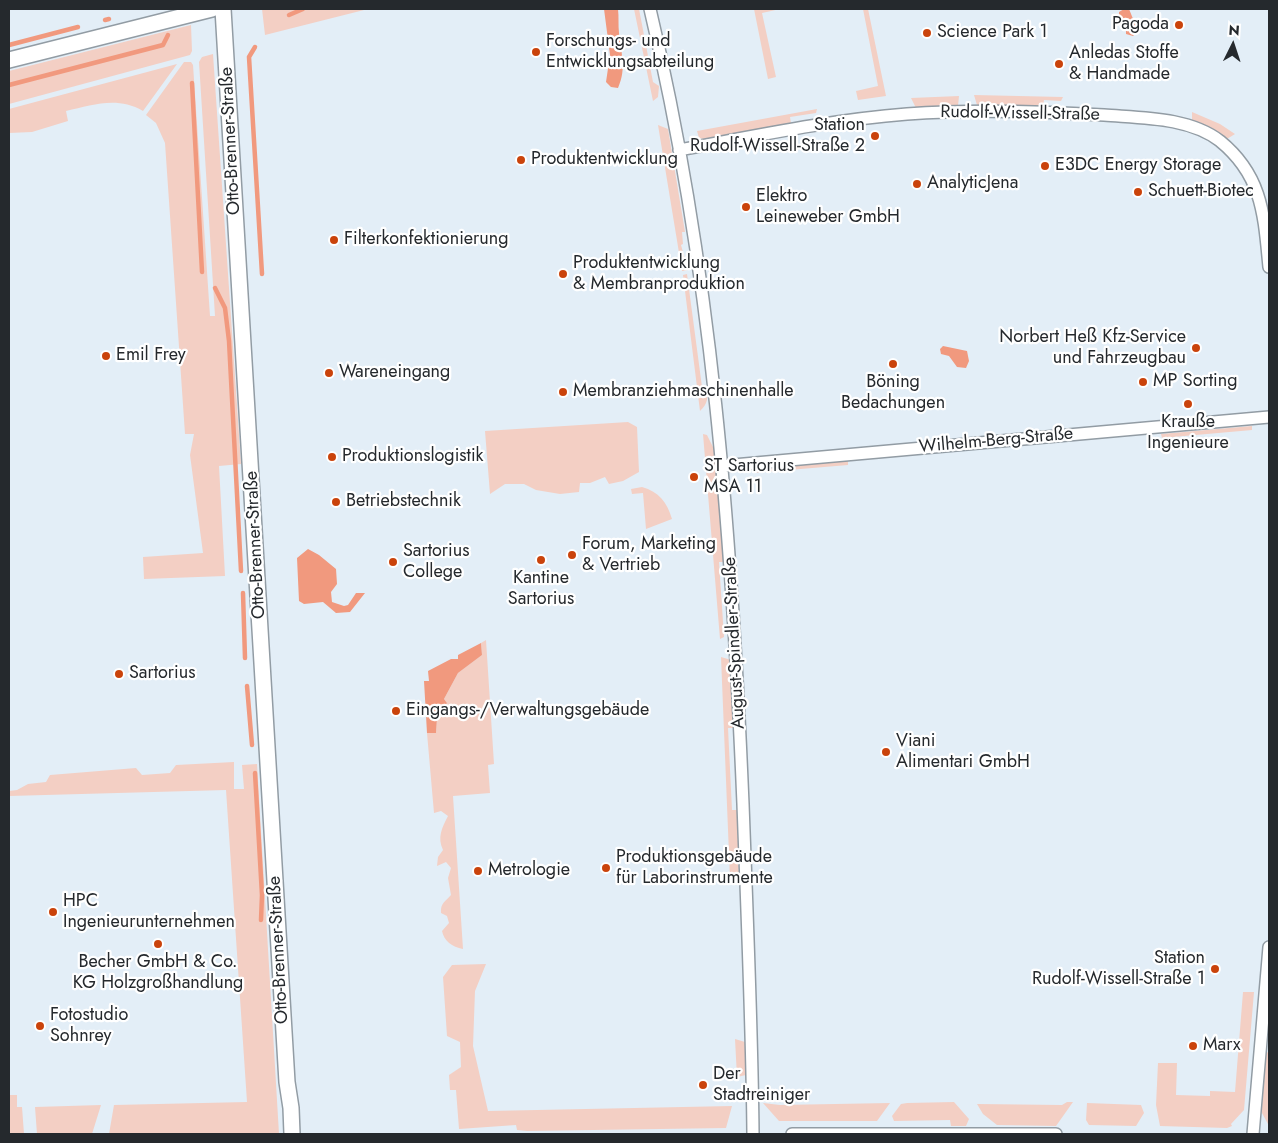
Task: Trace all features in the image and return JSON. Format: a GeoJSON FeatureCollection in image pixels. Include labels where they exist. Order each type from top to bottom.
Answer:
{"type":"FeatureCollection","features":[{"type":"Feature","properties":{"kind":"main road"},"geometry":{"type":"LineString","coordinates":[[9,60],[212,9]]}},
{"type":"Feature","properties":{"kind":"main road","name":"Otto-Brenner-Straße"},"geometry":{"type":"LineString","coordinates":[[223,9],[287,1082],[292,1134]]}},
{"type":"Feature","properties":{"kind":"main road","name":"Otto-Brenner-Straße"},"geometry":{"type":"LineString","coordinates":[[285,1134],[287,1082]]}},
{"type":"Feature","properties":{"kind":"street","name":"August-Spindler-Straße"},"geometry":{"type":"LineString","coordinates":[[650,9],[679,150],[710,356],[722,466],[736,633],[752,1050],[753,1134]]}},
{"type":"Feature","properties":{"kind":"street","name":"Rudolf-Wissell-Straße"},"geometry":{"type":"LineString","coordinates":[[679,150],[835,122],[908,114],[960,112],[1073,113],[1145,118],[1192,126],[1220,141],[1252,177],[1263,207],[1269,266]]}},
{"type":"Feature","properties":{"kind":"street","name":"Wilhelm-Berg-Straße"},"geometry":{"type":"LineString","coordinates":[[722,466],[1269,417]]}},
{"type":"Feature","properties":{"kind":"street"},"geometry":{"type":"LineString","coordinates":[[1253,1134],[1269,947]]}},
{"type":"Feature","properties":{"kind":"street"},"geometry":{"type":"LineString","coordinates":[[792,1134],[1056,1134]]}},
{"type":"Feature","properties":{"kind":"shaded area"},"geometry":{"type":"Polygon","coordinates":[[[262,9],[368,9],[265,35],[262,9]]]}},
{"type":"Feature","properties":{"kind":"shaded area"},"geometry":{"type":"Polygon","coordinates":[[[604,9],[618,9],[623,67],[618,88],[611,87],[606,82],[610,55],[604,9]]]}},
{"type":"Feature","properties":{"kind":"shaded area"},"geometry":{"type":"Polygon","coordinates":[[[634,9],[639,9],[653,82],[659,86],[658,97],[653,101],[634,9]]]}},
{"type":"Feature","properties":{"kind":"shaded area"},"geometry":{"type":"Polygon","coordinates":[[[754,9],[780,9],[762,13],[776,77],[768,79],[754,9]]]}},
{"type":"Feature","properties":{"kind":"shaded area"},"geometry":{"type":"Polygon","coordinates":[[[863,9],[868,9],[886,96],[858,100],[856,91],[878,86],[863,9]]]}},
{"type":"Feature","properties":{"kind":"shaded area"},"geometry":{"type":"Polygon","coordinates":[[[1129,9],[1138,31],[1133,36],[1126,34],[1126,27],[1119,17],[1119,12],[1129,9]]]}},
{"type":"Feature","properties":{"kind":"shaded area"},"geometry":{"type":"Polygon","coordinates":[[[191,25],[192,51],[190,55],[9,104],[9,71],[191,25]]]}},
{"type":"Feature","properties":{"kind":"shaded area"},"geometry":{"type":"Polygon","coordinates":[[[213,54],[241,464],[219,466],[225,576],[144,579],[143,557],[203,553],[190,455],[194,434],[185,434],[165,143],[156,123],[146,115],[184,62],[191,62],[193,65],[210,316],[215,316],[199,62],[202,57],[213,54]]]}},
{"type":"Feature","properties":{"kind":"shaded area"},"geometry":{"type":"Polygon","coordinates":[[[177,64],[143,111],[124,104],[95,104],[66,111],[68,121],[32,132],[9,133],[9,109],[177,64]]]}},
{"type":"Feature","properties":{"kind":"shaded area"},"geometry":{"type":"Polygon","coordinates":[[[974,95],[1063,97],[1061,101],[1044,100],[1043,106],[977,105],[974,95]]]}},
{"type":"Feature","properties":{"kind":"shaded area"},"geometry":{"type":"Polygon","coordinates":[[[959,96],[958,106],[916,108],[911,98],[959,96]]]}},
{"type":"Feature","properties":{"kind":"shaded area"},"geometry":{"type":"Polygon","coordinates":[[[817,109],[816,113],[790,117],[791,123],[704,139],[699,138],[697,131],[817,109]]]}},
{"type":"Feature","properties":{"kind":"shaded area"},"geometry":{"type":"Polygon","coordinates":[[[1192,112],[1220,124],[1235,134],[1227,139],[1214,131],[1192,122],[1192,112]]]}},
{"type":"Feature","properties":{"kind":"shaded area"},"geometry":{"type":"Polygon","coordinates":[[[658,125],[668,129],[685,232],[682,232],[683,244],[681,245],[688,270],[682,271],[658,125]]]}},
{"type":"Feature","properties":{"kind":"shaded area"},"geometry":{"type":"Polygon","coordinates":[[[687,274],[702,387],[707,387],[707,400],[705,406],[700,411],[683,275],[687,274]]]}},
{"type":"Feature","properties":{"kind":"shaded area"},"geometry":{"type":"Polygon","coordinates":[[[943,346],[967,351],[969,361],[966,368],[957,367],[949,356],[941,354],[940,349],[943,346]]]}},
{"type":"Feature","properties":{"kind":"shaded area"},"geometry":{"type":"Polygon","coordinates":[[[628,422],[637,427],[639,472],[623,481],[609,484],[605,477],[590,483],[580,483],[579,492],[560,494],[536,490],[524,484],[505,484],[490,494],[485,431],[628,422]]]}},
{"type":"Feature","properties":{"kind":"shaded area"},"geometry":{"type":"Polygon","coordinates":[[[1252,426],[1252,430],[1162,438],[1161,434],[1252,426]]]}},
{"type":"Feature","properties":{"kind":"shaded area"},"geometry":{"type":"Polygon","coordinates":[[[703,434],[707,435],[714,449],[724,562],[719,562],[724,637],[720,639],[703,434]]]}},
{"type":"Feature","properties":{"kind":"shaded area"},"geometry":{"type":"Polygon","coordinates":[[[848,461],[848,465],[753,473],[753,469],[848,461]]]}},
{"type":"Feature","properties":{"kind":"shaded area"},"geometry":{"type":"Polygon","coordinates":[[[642,487],[662,498],[672,519],[646,529],[643,493],[632,494],[631,489],[642,487]]]}},
{"type":"Feature","properties":{"kind":"shaded area"},"geometry":{"type":"Polygon","coordinates":[[[308,549],[319,555],[336,569],[337,584],[331,592],[332,602],[344,606],[348,605],[356,593],[365,593],[350,612],[336,613],[323,602],[304,604],[299,601],[297,558],[308,549]]]}},
{"type":"Feature","properties":{"kind":"shaded area"},"geometry":{"type":"Polygon","coordinates":[[[486,640],[494,764],[488,765],[490,793],[453,796],[463,949],[449,943],[442,931],[449,923],[447,916],[441,913],[441,907],[451,895],[448,878],[451,868],[446,862],[437,866],[438,857],[443,850],[440,841],[441,833],[448,816],[441,811],[434,813],[427,733],[436,733],[437,718],[447,703],[444,699],[458,673],[482,655],[481,643],[486,640]]]}},
{"type":"Feature","properties":{"kind":"shaded area"},"geometry":{"type":"Polygon","coordinates":[[[481,643],[482,655],[458,673],[444,699],[447,703],[437,718],[436,733],[427,733],[424,681],[429,681],[428,671],[451,659],[458,659],[458,655],[481,643]]]}},
{"type":"Feature","properties":{"kind":"shaded area"},"geometry":{"type":"Polygon","coordinates":[[[721,657],[731,660],[733,728],[728,728],[732,810],[737,810],[739,879],[730,879],[721,657]]]}},
{"type":"Feature","properties":{"kind":"shaded area"},"geometry":{"type":"Polygon","coordinates":[[[234,762],[234,789],[244,789],[242,765],[257,764],[279,1134],[109,1134],[114,1105],[247,1102],[226,790],[9,796],[9,791],[17,790],[28,784],[46,782],[50,775],[136,768],[142,775],[170,773],[176,765],[234,762]]]}},
{"type":"Feature","properties":{"kind":"shaded area"},"geometry":{"type":"Polygon","coordinates":[[[486,964],[475,991],[473,1046],[488,1111],[732,1106],[726,1128],[527,1131],[517,1130],[516,1125],[459,1129],[456,1090],[450,1090],[449,1075],[461,1067],[460,1042],[447,1036],[443,977],[452,965],[486,964]]]}},
{"type":"Feature","properties":{"kind":"shaded area"},"geometry":{"type":"Polygon","coordinates":[[[1243,992],[1254,992],[1244,1110],[1231,1124],[1232,1126],[1227,1128],[1160,1126],[1156,1105],[1158,1063],[1177,1063],[1176,1095],[1210,1096],[1210,1091],[1235,1092],[1243,992]]]}},
{"type":"Feature","properties":{"kind":"shaded area"},"geometry":{"type":"Polygon","coordinates":[[[735,1039],[745,1042],[746,1075],[737,1077],[735,1039]]]}},
{"type":"Feature","properties":{"kind":"shaded area"},"geometry":{"type":"Polygon","coordinates":[[[1269,1052],[1269,1126],[1262,1113],[1261,1106],[1265,1053],[1269,1052]]]}},
{"type":"Feature","properties":{"kind":"shaded area"},"geometry":{"type":"Polygon","coordinates":[[[9,1095],[17,1095],[17,1107],[22,1107],[24,1134],[9,1134],[9,1095]]]}},
{"type":"Feature","properties":{"kind":"shaded area"},"geometry":{"type":"Polygon","coordinates":[[[954,1102],[969,1119],[966,1126],[951,1126],[950,1120],[894,1121],[892,1116],[901,1104],[954,1102]]]}},
{"type":"Feature","properties":{"kind":"shaded area"},"geometry":{"type":"Polygon","coordinates":[[[1067,1102],[1073,1102],[1056,1126],[997,1125],[983,1114],[977,1104],[1062,1105],[1067,1102]]]}},
{"type":"Feature","properties":{"kind":"shaded area"},"geometry":{"type":"Polygon","coordinates":[[[763,1103],[780,1105],[890,1103],[877,1121],[779,1121],[763,1103]]]}},
{"type":"Feature","properties":{"kind":"shaded area"},"geometry":{"type":"Polygon","coordinates":[[[1087,1103],[1141,1105],[1144,1113],[1136,1126],[1089,1125],[1086,1120],[1087,1103]]]}},
{"type":"Feature","properties":{"kind":"shaded area"},"geometry":{"type":"Polygon","coordinates":[[[101,1105],[92,1134],[37,1134],[35,1107],[101,1105]]]}},
{"type":"Feature","properties":{"kind":"waterway"},"geometry":{"type":"LineString","coordinates":[[289,15],[303,9]]}},
{"type":"Feature","properties":{"kind":"waterway"},"geometry":{"type":"LineString","coordinates":[[105,20],[109,19]]}},
{"type":"Feature","properties":{"kind":"waterway"},"geometry":{"type":"LineString","coordinates":[[9,45],[78,27]]}},
{"type":"Feature","properties":{"kind":"waterway"},"geometry":{"type":"LineString","coordinates":[[9,85],[163,45],[168,35]]}},
{"type":"Feature","properties":{"kind":"waterway"},"geometry":{"type":"LineString","coordinates":[[255,47],[249,57],[262,274]]}},
{"type":"Feature","properties":{"kind":"waterway"},"geometry":{"type":"LineString","coordinates":[[192,83],[202,272]]}},
{"type":"Feature","properties":{"kind":"waterway"},"geometry":{"type":"LineString","coordinates":[[215,288],[225,308],[229,341],[241,571]]}},
{"type":"Feature","properties":{"kind":"waterway"},"geometry":{"type":"LineString","coordinates":[[243,593],[245,658]]}},
{"type":"Feature","properties":{"kind":"waterway"},"geometry":{"type":"LineString","coordinates":[[247,686],[252,745]]}},
{"type":"Feature","properties":{"kind":"waterway"},"geometry":{"type":"LineString","coordinates":[[255,773],[262,895],[261,920]]}},
{"type":"Feature","properties":{"kind":"place","name":"Pagoda"},"geometry":{"type":"Point","coordinates":[1179,25]}},
{"type":"Feature","properties":{"kind":"place","name":"Science Park 1"},"geometry":{"type":"Point","coordinates":[927,33]}},
{"type":"Feature","properties":{"kind":"place","name":"Forschungs- und Entwicklungsabteilung"},"geometry":{"type":"Point","coordinates":[536,52]}},
{"type":"Feature","properties":{"kind":"place","name":"Anledas Stoffe & Handmade"},"geometry":{"type":"Point","coordinates":[1059,64]}},
{"type":"Feature","properties":{"kind":"place","name":"Station Rudolf-Wissell-Straße 2"},"geometry":{"type":"Point","coordinates":[875,136]}},
{"type":"Feature","properties":{"kind":"place","name":"Produktentwicklung"},"geometry":{"type":"Point","coordinates":[521,160]}},
{"type":"Feature","properties":{"kind":"place","name":"E3DC Energy Storage"},"geometry":{"type":"Point","coordinates":[1045,166]}},
{"type":"Feature","properties":{"kind":"place","name":"AnalyticJena"},"geometry":{"type":"Point","coordinates":[917,184]}},
{"type":"Feature","properties":{"kind":"place","name":"Schuett-Biotec"},"geometry":{"type":"Point","coordinates":[1138,192]}},
{"type":"Feature","properties":{"kind":"place","name":"Elektro Leineweber GmbH"},"geometry":{"type":"Point","coordinates":[746,207]}},
{"type":"Feature","properties":{"kind":"place","name":"Filterkonfektionierung"},"geometry":{"type":"Point","coordinates":[334,240]}},
{"type":"Feature","properties":{"kind":"place","name":"Produktentwicklung & Membranproduktion"},"geometry":{"type":"Point","coordinates":[563,274]}},
{"type":"Feature","properties":{"kind":"place","name":"Norbert Heß Kfz-Service und Fahrzeugbau"},"geometry":{"type":"Point","coordinates":[1196,348]}},
{"type":"Feature","properties":{"kind":"place","name":"Emil Frey"},"geometry":{"type":"Point","coordinates":[106,356]}},
{"type":"Feature","properties":{"kind":"place","name":"Böning Bedachungen"},"geometry":{"type":"Point","coordinates":[893,364]}},
{"type":"Feature","properties":{"kind":"place","name":"Wareneingang"},"geometry":{"type":"Point","coordinates":[329,373]}},
{"type":"Feature","properties":{"kind":"place","name":"MP Sorting"},"geometry":{"type":"Point","coordinates":[1143,382]}},
{"type":"Feature","properties":{"kind":"place","name":"Membranziehmaschinenhalle"},"geometry":{"type":"Point","coordinates":[563,392]}},
{"type":"Feature","properties":{"kind":"place","name":"Krauße Ingenieure"},"geometry":{"type":"Point","coordinates":[1188,404]}},
{"type":"Feature","properties":{"kind":"place","name":"Produktionslogistik"},"geometry":{"type":"Point","coordinates":[332,457]}},
{"type":"Feature","properties":{"kind":"place","name":"ST Sartorius MSA 11"},"geometry":{"type":"Point","coordinates":[694,477]}},
{"type":"Feature","properties":{"kind":"place","name":"Betriebstechnik"},"geometry":{"type":"Point","coordinates":[336,502]}},
{"type":"Feature","properties":{"kind":"place","name":"Forum, Marketing & Vertrieb"},"geometry":{"type":"Point","coordinates":[572,555]}},
{"type":"Feature","properties":{"kind":"place","name":"Kantine Sartorius"},"geometry":{"type":"Point","coordinates":[541,560]}},
{"type":"Feature","properties":{"kind":"place","name":"Sartorius College"},"geometry":{"type":"Point","coordinates":[393,562]}},
{"type":"Feature","properties":{"kind":"place","name":"Sartorius"},"geometry":{"type":"Point","coordinates":[119,674]}},
{"type":"Feature","properties":{"kind":"place","name":"Eingangs-/Verwaltungsgebäude"},"geometry":{"type":"Point","coordinates":[396,711]}},
{"type":"Feature","properties":{"kind":"place","name":"Viani Alimentari GmbH"},"geometry":{"type":"Point","coordinates":[886,752]}},
{"type":"Feature","properties":{"kind":"place","name":"Produktionsgebäude für Laborinstrumente"},"geometry":{"type":"Point","coordinates":[606,868]}},
{"type":"Feature","properties":{"kind":"place","name":"Metrologie"},"geometry":{"type":"Point","coordinates":[478,871]}},
{"type":"Feature","properties":{"kind":"place","name":"HPC Ingenieurunternehmen"},"geometry":{"type":"Point","coordinates":[53,912]}},
{"type":"Feature","properties":{"kind":"place","name":"Becher GmbH & Co. KG Holzgroßhandlung"},"geometry":{"type":"Point","coordinates":[158,944]}},
{"type":"Feature","properties":{"kind":"place","name":"Station Rudolf-Wissell-Straße 1"},"geometry":{"type":"Point","coordinates":[1215,969]}},
{"type":"Feature","properties":{"kind":"place","name":"Fotostudio Sohnrey"},"geometry":{"type":"Point","coordinates":[40,1026]}},
{"type":"Feature","properties":{"kind":"place","name":"Marx"},"geometry":{"type":"Point","coordinates":[1193,1046]}},
{"type":"Feature","properties":{"kind":"place","name":"Der Stadtreiniger"},"geometry":{"type":"Point","coordinates":[703,1085]}}]}
